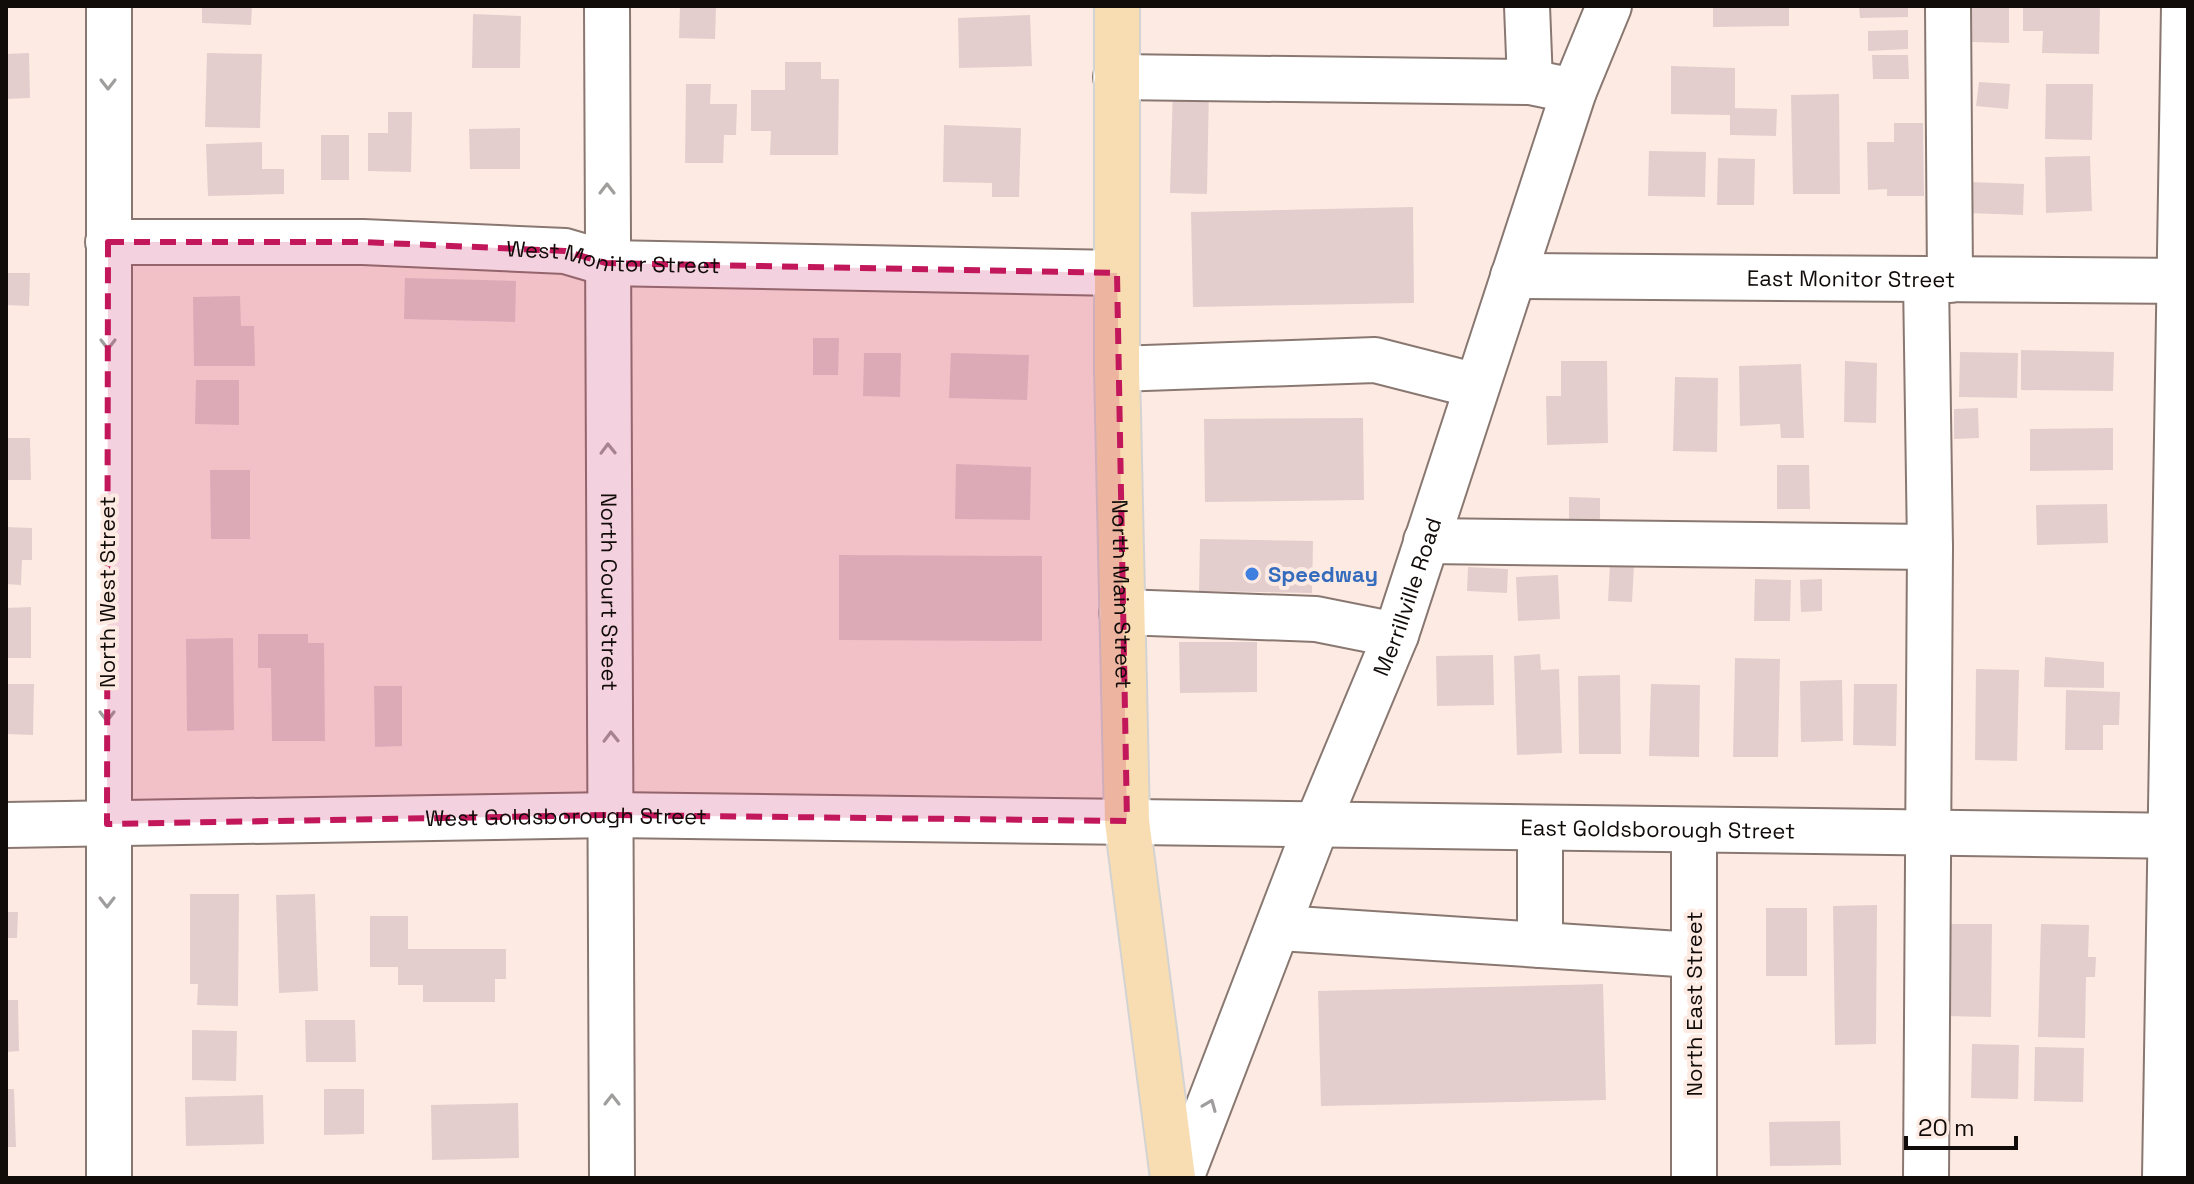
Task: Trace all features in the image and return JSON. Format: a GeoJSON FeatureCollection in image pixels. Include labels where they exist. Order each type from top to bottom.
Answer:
{"type":"FeatureCollection","features":[{"type":"Feature","properties":{"kind":"main road","name":"North Main Street"},"geometry":{"type":"LineString","coordinates":[[1117,6],[1117,369],[1127,821],[1173,1178]]}},
{"type":"Feature","properties":{"kind":"street","name":"North West Street"},"geometry":{"type":"LineString","coordinates":[[109,6],[109,1178]]}},
{"type":"Feature","properties":{"kind":"street","name":"North Court Street"},"geometry":{"type":"LineString","coordinates":[[607,6],[612,1178]]}},
{"type":"Feature","properties":{"kind":"street"},"geometry":{"type":"LineString","coordinates":[[1527,6],[1530,82]]}},
{"type":"Feature","properties":{"kind":"street","name":"Merrillville Road"},"geometry":{"type":"LineString","coordinates":[[1181,1178],[1280,928],[1317,824],[1396,635],[1574,91],[1609,6]]}},
{"type":"Feature","properties":{"kind":"street"},"geometry":{"type":"LineString","coordinates":[[1926,1178],[1930,547],[1948,6]]}},
{"type":"Feature","properties":{"kind":"street"},"geometry":{"type":"LineString","coordinates":[[2165,1178],[2179,836],[2184,6]]}},
{"type":"Feature","properties":{"kind":"street"},"geometry":{"type":"LineString","coordinates":[[1116,77],[1530,82],[1574,91]]}},
{"type":"Feature","properties":{"kind":"street","name":"West Monitor Street"},"geometry":{"type":"LineString","coordinates":[[108,242],[363,242],[565,251],[606,263],[1117,273]]}},
{"type":"Feature","properties":{"kind":"street","name":"East Monitor Street"},"geometry":{"type":"LineString","coordinates":[[1513,276],[2184,281]]}},
{"type":"Feature","properties":{"kind":"street"},"geometry":{"type":"LineString","coordinates":[[1117,369],[1375,360],[1477,386]]}},
{"type":"Feature","properties":{"kind":"street"},"geometry":{"type":"LineString","coordinates":[[1426,541],[1930,547]]}},
{"type":"Feature","properties":{"kind":"street"},"geometry":{"type":"LineString","coordinates":[[1122,612],[1316,619],[1396,635]]}},
{"type":"Feature","properties":{"kind":"street","name":"West Goldsborough Street"},"geometry":{"type":"LineString","coordinates":[[6,825],[611,815],[1127,821]]}},
{"type":"Feature","properties":{"kind":"street","name":"East Goldsborough Street"},"geometry":{"type":"LineString","coordinates":[[1127,821],[2179,836]]}},
{"type":"Feature","properties":{"kind":"street"},"geometry":{"type":"LineString","coordinates":[[1540,828],[1540,945]]}},
{"type":"Feature","properties":{"kind":"street","name":"North East Street"},"geometry":{"type":"LineString","coordinates":[[1694,830],[1694,1178]]}},
{"type":"Feature","properties":{"kind":"street"},"geometry":{"type":"LineString","coordinates":[[1280,928],[1694,955]]}},
{"type":"Feature","properties":{"kind":"highlighted area"},"geometry":{"type":"Polygon","coordinates":[[[108,242],[363,242],[565,251],[606,263],[1117,273],[1127,821],[611,815],[107,824],[108,242]]]}},
{"type":"Feature","properties":{"kind":"building"},"geometry":{"type":"Polygon","coordinates":[[[202,6],[252,6],[251,25],[202,23],[202,6]]]}},
{"type":"Feature","properties":{"kind":"building"},"geometry":{"type":"Polygon","coordinates":[[[680,6],[716,6],[715,39],[679,38],[680,6]]]}},
{"type":"Feature","properties":{"kind":"building"},"geometry":{"type":"Polygon","coordinates":[[[1713,6],[1789,6],[1789,26],[1713,27],[1713,6]]]}},
{"type":"Feature","properties":{"kind":"building"},"geometry":{"type":"Polygon","coordinates":[[[1859,6],[1908,6],[1908,17],[1860,18],[1859,6]]]}},
{"type":"Feature","properties":{"kind":"building"},"geometry":{"type":"Polygon","coordinates":[[[1971,7],[2009,7],[2009,43],[1971,42],[1971,7]]]}},
{"type":"Feature","properties":{"kind":"building"},"geometry":{"type":"Polygon","coordinates":[[[2023,7],[2100,7],[2099,54],[2042,53],[2043,31],[2023,31],[2023,7]]]}},
{"type":"Feature","properties":{"kind":"building"},"geometry":{"type":"Polygon","coordinates":[[[473,14],[521,16],[520,68],[472,68],[473,14]]]}},
{"type":"Feature","properties":{"kind":"building"},"geometry":{"type":"Polygon","coordinates":[[[1030,15],[1032,66],[959,68],[958,18],[1030,15]]]}},
{"type":"Feature","properties":{"kind":"building"},"geometry":{"type":"Polygon","coordinates":[[[1908,30],[1908,49],[1868,51],[1868,31],[1908,30]]]}},
{"type":"Feature","properties":{"kind":"building"},"geometry":{"type":"Polygon","coordinates":[[[29,53],[30,98],[6,99],[6,54],[29,53]]]}},
{"type":"Feature","properties":{"kind":"building"},"geometry":{"type":"Polygon","coordinates":[[[207,53],[262,54],[260,128],[205,127],[207,53]]]}},
{"type":"Feature","properties":{"kind":"building"},"geometry":{"type":"Polygon","coordinates":[[[1872,55],[1908,55],[1909,79],[1873,79],[1872,55]]]}},
{"type":"Feature","properties":{"kind":"building"},"geometry":{"type":"Polygon","coordinates":[[[785,62],[821,62],[821,79],[839,79],[838,155],[770,155],[771,131],[751,131],[751,90],[785,90],[785,62]]]}},
{"type":"Feature","properties":{"kind":"building"},"geometry":{"type":"Polygon","coordinates":[[[1671,66],[1735,68],[1735,108],[1777,109],[1776,136],[1730,135],[1730,115],[1671,114],[1671,66]]]}},
{"type":"Feature","properties":{"kind":"building"},"geometry":{"type":"Polygon","coordinates":[[[1979,82],[2010,84],[2008,109],[1976,106],[1979,82]]]}},
{"type":"Feature","properties":{"kind":"building"},"geometry":{"type":"Polygon","coordinates":[[[686,84],[711,84],[710,104],[737,104],[736,135],[724,135],[723,163],[685,163],[686,84]]]}},
{"type":"Feature","properties":{"kind":"building"},"geometry":{"type":"Polygon","coordinates":[[[2046,84],[2093,84],[2092,140],[2045,139],[2046,84]]]}},
{"type":"Feature","properties":{"kind":"building"},"geometry":{"type":"Polygon","coordinates":[[[1173,85],[1209,86],[1207,194],[1170,193],[1173,85]]]}},
{"type":"Feature","properties":{"kind":"building"},"geometry":{"type":"Polygon","coordinates":[[[1839,94],[1840,194],[1793,194],[1791,95],[1839,94]]]}},
{"type":"Feature","properties":{"kind":"building"},"geometry":{"type":"Polygon","coordinates":[[[388,112],[412,112],[411,172],[368,171],[368,133],[388,133],[388,112]]]}},
{"type":"Feature","properties":{"kind":"building"},"geometry":{"type":"Polygon","coordinates":[[[1894,123],[1923,123],[1924,196],[1887,196],[1887,189],[1868,190],[1867,142],[1894,142],[1894,123]]]}},
{"type":"Feature","properties":{"kind":"building"},"geometry":{"type":"Polygon","coordinates":[[[944,125],[1021,128],[1019,197],[992,197],[992,183],[943,182],[944,125]]]}},
{"type":"Feature","properties":{"kind":"building"},"geometry":{"type":"Polygon","coordinates":[[[520,128],[520,169],[470,169],[469,129],[520,128]]]}},
{"type":"Feature","properties":{"kind":"building"},"geometry":{"type":"Polygon","coordinates":[[[321,135],[349,135],[349,180],[321,180],[321,135]]]}},
{"type":"Feature","properties":{"kind":"building"},"geometry":{"type":"Polygon","coordinates":[[[262,142],[262,169],[284,169],[284,194],[208,196],[206,144],[262,142]]]}},
{"type":"Feature","properties":{"kind":"building"},"geometry":{"type":"Polygon","coordinates":[[[1649,151],[1706,152],[1705,197],[1648,196],[1649,151]]]}},
{"type":"Feature","properties":{"kind":"building"},"geometry":{"type":"Polygon","coordinates":[[[2090,156],[2092,211],[2046,213],[2045,157],[2090,156]]]}},
{"type":"Feature","properties":{"kind":"building"},"geometry":{"type":"Polygon","coordinates":[[[1718,158],[1755,159],[1754,205],[1717,205],[1718,158]]]}},
{"type":"Feature","properties":{"kind":"building"},"geometry":{"type":"Polygon","coordinates":[[[1969,182],[2024,184],[2023,215],[1968,213],[1969,182]]]}},
{"type":"Feature","properties":{"kind":"building"},"geometry":{"type":"Polygon","coordinates":[[[1413,207],[1414,303],[1193,307],[1191,212],[1413,207]]]}},
{"type":"Feature","properties":{"kind":"building"},"geometry":{"type":"Polygon","coordinates":[[[6,273],[30,273],[29,306],[6,305],[6,273]]]}},
{"type":"Feature","properties":{"kind":"building"},"geometry":{"type":"Polygon","coordinates":[[[405,278],[516,281],[515,322],[404,319],[405,278]]]}},
{"type":"Feature","properties":{"kind":"building"},"geometry":{"type":"Polygon","coordinates":[[[240,296],[241,326],[254,326],[255,366],[194,366],[193,297],[240,296]]]}},
{"type":"Feature","properties":{"kind":"building"},"geometry":{"type":"Polygon","coordinates":[[[813,338],[839,338],[838,375],[813,375],[813,338]]]}},
{"type":"Feature","properties":{"kind":"building"},"geometry":{"type":"Polygon","coordinates":[[[2021,350],[2114,352],[2113,391],[2021,390],[2021,350]]]}},
{"type":"Feature","properties":{"kind":"building"},"geometry":{"type":"Polygon","coordinates":[[[1960,352],[2018,353],[2017,398],[1959,397],[1960,352]]]}},
{"type":"Feature","properties":{"kind":"building"},"geometry":{"type":"Polygon","coordinates":[[[864,353],[901,353],[900,397],[863,396],[864,353]]]}},
{"type":"Feature","properties":{"kind":"building"},"geometry":{"type":"Polygon","coordinates":[[[951,353],[1029,355],[1027,400],[949,398],[951,353]]]}},
{"type":"Feature","properties":{"kind":"building"},"geometry":{"type":"Polygon","coordinates":[[[1561,361],[1607,361],[1608,443],[1547,445],[1546,396],[1561,396],[1561,361]]]}},
{"type":"Feature","properties":{"kind":"building"},"geometry":{"type":"Polygon","coordinates":[[[1845,361],[1877,363],[1876,423],[1844,422],[1845,361]]]}},
{"type":"Feature","properties":{"kind":"building"},"geometry":{"type":"Polygon","coordinates":[[[1801,364],[1804,438],[1781,438],[1780,424],[1740,426],[1739,366],[1801,364]]]}},
{"type":"Feature","properties":{"kind":"building"},"geometry":{"type":"Polygon","coordinates":[[[1675,377],[1718,378],[1717,452],[1673,451],[1675,377]]]}},
{"type":"Feature","properties":{"kind":"building"},"geometry":{"type":"Polygon","coordinates":[[[196,380],[239,380],[239,425],[195,424],[196,380]]]}},
{"type":"Feature","properties":{"kind":"building"},"geometry":{"type":"Polygon","coordinates":[[[1978,408],[1979,438],[1954,439],[1954,409],[1978,408]]]}},
{"type":"Feature","properties":{"kind":"building"},"geometry":{"type":"Polygon","coordinates":[[[1363,418],[1364,500],[1205,502],[1204,419],[1363,418]]]}},
{"type":"Feature","properties":{"kind":"building"},"geometry":{"type":"Polygon","coordinates":[[[2113,428],[2113,470],[2030,471],[2030,429],[2113,428]]]}},
{"type":"Feature","properties":{"kind":"building"},"geometry":{"type":"Polygon","coordinates":[[[6,438],[30,438],[31,480],[6,480],[6,438]]]}},
{"type":"Feature","properties":{"kind":"building"},"geometry":{"type":"Polygon","coordinates":[[[956,464],[1031,467],[1030,520],[955,519],[956,464]]]}},
{"type":"Feature","properties":{"kind":"building"},"geometry":{"type":"Polygon","coordinates":[[[1777,465],[1809,465],[1810,509],[1777,509],[1777,465]]]}},
{"type":"Feature","properties":{"kind":"building"},"geometry":{"type":"Polygon","coordinates":[[[210,470],[250,470],[250,539],[211,539],[210,470]]]}},
{"type":"Feature","properties":{"kind":"building"},"geometry":{"type":"Polygon","coordinates":[[[1569,497],[1600,498],[1600,532],[1569,531],[1569,497]]]}},
{"type":"Feature","properties":{"kind":"building"},"geometry":{"type":"Polygon","coordinates":[[[2107,504],[2108,543],[2037,545],[2036,505],[2107,504]]]}},
{"type":"Feature","properties":{"kind":"building"},"geometry":{"type":"Polygon","coordinates":[[[6,527],[32,528],[32,560],[22,560],[21,585],[6,584],[6,527]]]}},
{"type":"Feature","properties":{"kind":"building"},"geometry":{"type":"Polygon","coordinates":[[[1200,539],[1313,541],[1312,593],[1199,591],[1200,539]]]}},
{"type":"Feature","properties":{"kind":"building"},"geometry":{"type":"Polygon","coordinates":[[[839,555],[1042,556],[1042,641],[839,640],[839,555]]]}},
{"type":"Feature","properties":{"kind":"building"},"geometry":{"type":"Polygon","coordinates":[[[1610,564],[1634,565],[1632,602],[1608,601],[1610,564]]]}},
{"type":"Feature","properties":{"kind":"building"},"geometry":{"type":"Polygon","coordinates":[[[1468,567],[1508,569],[1507,593],[1467,591],[1468,567]]]}},
{"type":"Feature","properties":{"kind":"building"},"geometry":{"type":"Polygon","coordinates":[[[1558,575],[1560,619],[1518,621],[1516,577],[1558,575]]]}},
{"type":"Feature","properties":{"kind":"building"},"geometry":{"type":"Polygon","coordinates":[[[1755,579],[1791,580],[1790,621],[1754,621],[1755,579]]]}},
{"type":"Feature","properties":{"kind":"building"},"geometry":{"type":"Polygon","coordinates":[[[1822,579],[1822,611],[1801,612],[1800,580],[1822,579]]]}},
{"type":"Feature","properties":{"kind":"building"},"geometry":{"type":"Polygon","coordinates":[[[31,607],[31,658],[6,658],[6,608],[31,607]]]}},
{"type":"Feature","properties":{"kind":"building"},"geometry":{"type":"Polygon","coordinates":[[[258,634],[308,634],[308,643],[324,643],[325,741],[272,741],[271,668],[258,668],[258,634]]]}},
{"type":"Feature","properties":{"kind":"building"},"geometry":{"type":"Polygon","coordinates":[[[233,638],[234,730],[187,731],[186,639],[233,638]]]}},
{"type":"Feature","properties":{"kind":"building"},"geometry":{"type":"Polygon","coordinates":[[[1179,642],[1257,642],[1257,692],[1180,693],[1179,642]]]}},
{"type":"Feature","properties":{"kind":"building"},"geometry":{"type":"Polygon","coordinates":[[[1540,654],[1541,670],[1559,669],[1562,753],[1517,755],[1514,656],[1540,654]]]}},
{"type":"Feature","properties":{"kind":"building"},"geometry":{"type":"Polygon","coordinates":[[[1493,655],[1494,705],[1437,706],[1436,656],[1493,655]]]}},
{"type":"Feature","properties":{"kind":"building"},"geometry":{"type":"Polygon","coordinates":[[[2045,657],[2104,662],[2104,688],[2044,687],[2045,657]]]}},
{"type":"Feature","properties":{"kind":"building"},"geometry":{"type":"Polygon","coordinates":[[[1735,658],[1780,659],[1778,757],[1733,757],[1735,658]]]}},
{"type":"Feature","properties":{"kind":"building"},"geometry":{"type":"Polygon","coordinates":[[[1976,669],[2019,670],[2017,761],[1975,760],[1976,669]]]}},
{"type":"Feature","properties":{"kind":"building"},"geometry":{"type":"Polygon","coordinates":[[[1620,675],[1621,754],[1579,754],[1578,676],[1620,675]]]}},
{"type":"Feature","properties":{"kind":"building"},"geometry":{"type":"Polygon","coordinates":[[[1842,680],[1843,741],[1801,742],[1800,681],[1842,680]]]}},
{"type":"Feature","properties":{"kind":"building"},"geometry":{"type":"Polygon","coordinates":[[[6,684],[34,684],[33,735],[6,734],[6,684]]]}},
{"type":"Feature","properties":{"kind":"building"},"geometry":{"type":"Polygon","coordinates":[[[1651,684],[1700,685],[1699,757],[1649,756],[1651,684]]]}},
{"type":"Feature","properties":{"kind":"building"},"geometry":{"type":"Polygon","coordinates":[[[1854,684],[1897,684],[1896,746],[1853,745],[1854,684]]]}},
{"type":"Feature","properties":{"kind":"building"},"geometry":{"type":"Polygon","coordinates":[[[374,686],[402,686],[402,746],[375,747],[374,686]]]}},
{"type":"Feature","properties":{"kind":"building"},"geometry":{"type":"Polygon","coordinates":[[[2066,690],[2120,692],[2119,725],[2103,725],[2103,750],[2065,750],[2066,690]]]}},
{"type":"Feature","properties":{"kind":"building"},"geometry":{"type":"Polygon","coordinates":[[[190,894],[239,894],[238,1006],[197,1005],[198,984],[190,984],[190,894]]]}},
{"type":"Feature","properties":{"kind":"building"},"geometry":{"type":"Polygon","coordinates":[[[315,894],[318,991],[279,993],[276,895],[315,894]]]}},
{"type":"Feature","properties":{"kind":"building"},"geometry":{"type":"Polygon","coordinates":[[[1877,905],[1876,1044],[1835,1045],[1833,906],[1877,905]]]}},
{"type":"Feature","properties":{"kind":"building"},"geometry":{"type":"Polygon","coordinates":[[[1766,908],[1807,908],[1807,976],[1766,976],[1766,908]]]}},
{"type":"Feature","properties":{"kind":"building"},"geometry":{"type":"Polygon","coordinates":[[[6,912],[18,912],[17,938],[6,938],[6,912]]]}},
{"type":"Feature","properties":{"kind":"building"},"geometry":{"type":"Polygon","coordinates":[[[370,916],[408,916],[408,949],[506,949],[506,979],[495,979],[495,1002],[423,1002],[423,985],[398,985],[398,967],[370,967],[370,916]]]}},
{"type":"Feature","properties":{"kind":"building"},"geometry":{"type":"Polygon","coordinates":[[[1946,924],[1992,924],[1991,1017],[1945,1016],[1946,924]]]}},
{"type":"Feature","properties":{"kind":"building"},"geometry":{"type":"Polygon","coordinates":[[[2041,924],[2089,925],[2088,957],[2096,957],[2095,977],[2086,977],[2085,1038],[2038,1037],[2041,924]]]}},
{"type":"Feature","properties":{"kind":"building"},"geometry":{"type":"Polygon","coordinates":[[[1603,984],[1606,1100],[1321,1106],[1318,991],[1603,984]]]}},
{"type":"Feature","properties":{"kind":"building"},"geometry":{"type":"Polygon","coordinates":[[[6,1000],[18,1000],[19,1051],[6,1052],[6,1000]]]}},
{"type":"Feature","properties":{"kind":"building"},"geometry":{"type":"Polygon","coordinates":[[[305,1020],[355,1020],[356,1062],[306,1062],[305,1020]]]}},
{"type":"Feature","properties":{"kind":"building"},"geometry":{"type":"Polygon","coordinates":[[[192,1030],[237,1031],[236,1081],[192,1080],[192,1030]]]}},
{"type":"Feature","properties":{"kind":"building"},"geometry":{"type":"Polygon","coordinates":[[[1972,1044],[2019,1045],[2018,1099],[1971,1098],[1972,1044]]]}},
{"type":"Feature","properties":{"kind":"building"},"geometry":{"type":"Polygon","coordinates":[[[2035,1047],[2084,1048],[2083,1102],[2034,1101],[2035,1047]]]}},
{"type":"Feature","properties":{"kind":"building"},"geometry":{"type":"Polygon","coordinates":[[[6,1089],[14,1089],[16,1147],[6,1147],[6,1089]]]}},
{"type":"Feature","properties":{"kind":"building"},"geometry":{"type":"Polygon","coordinates":[[[324,1089],[364,1089],[364,1134],[324,1135],[324,1089]]]}},
{"type":"Feature","properties":{"kind":"building"},"geometry":{"type":"Polygon","coordinates":[[[263,1095],[264,1144],[186,1146],[185,1097],[263,1095]]]}},
{"type":"Feature","properties":{"kind":"building"},"geometry":{"type":"Polygon","coordinates":[[[518,1103],[519,1158],[432,1160],[431,1105],[518,1103]]]}},
{"type":"Feature","properties":{"kind":"building"},"geometry":{"type":"Polygon","coordinates":[[[1840,1121],[1841,1165],[1770,1166],[1769,1122],[1840,1121]]]}},
{"type":"Feature","properties":{"kind":"place","name":"Speedway"},"geometry":{"type":"Point","coordinates":[1252,574]}}]}
